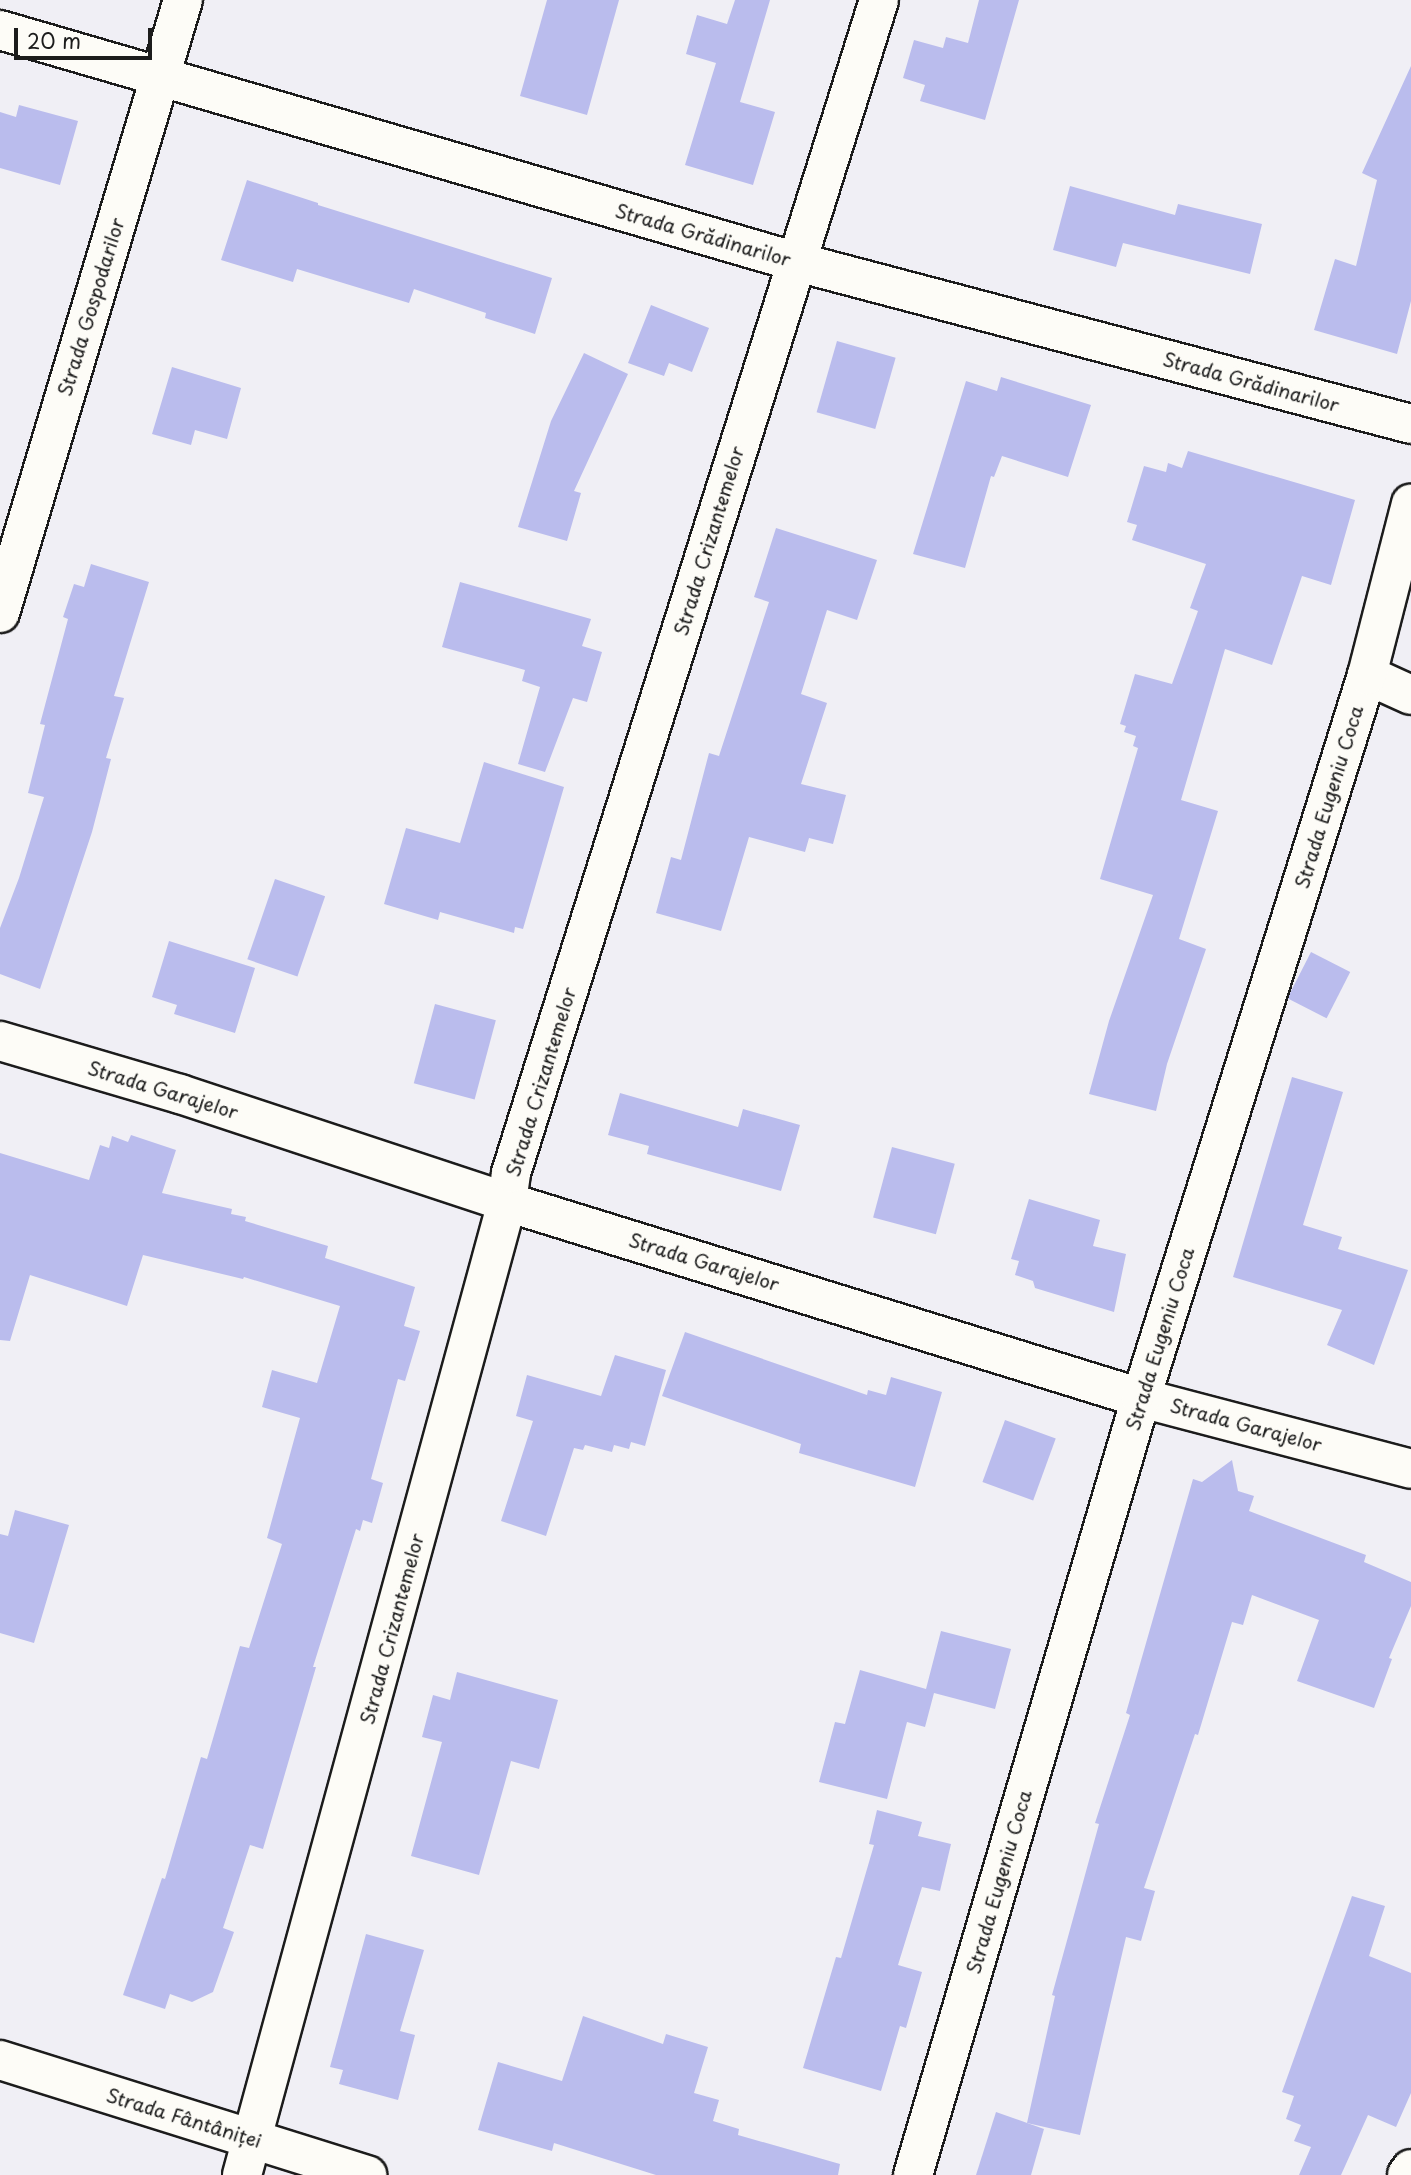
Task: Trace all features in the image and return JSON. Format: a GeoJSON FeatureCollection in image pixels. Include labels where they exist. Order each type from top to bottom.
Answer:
{"type":"FeatureCollection","features":[{"type":"Feature","properties":{"kind":"street","name":"Strada Gospodarilor"},"geometry":{"type":"LineString","coordinates":[[0,613],[183,0]]}},
{"type":"Feature","properties":{"kind":"street","name":"Strada Crizantemelor"},"geometry":{"type":"LineString","coordinates":[[248,2157],[507,1202],[511,1173],[878,0]]}},
{"type":"Feature","properties":{"kind":"street","name":"Strada Grădinarilor"},"geometry":{"type":"LineString","coordinates":[[0,30],[797,262],[1411,424]]}},
{"type":"Feature","properties":{"kind":"street","name":"Strada Eugeniu Coca"},"geometry":{"type":"LineString","coordinates":[[913,2175],[1141,1398],[1367,675],[1411,504]]}},
{"type":"Feature","properties":{"kind":"street"},"geometry":{"type":"LineString","coordinates":[[1367,675],[1411,695]]}},
{"type":"Feature","properties":{"kind":"street","name":"Strada Garajelor"},"geometry":{"type":"LineString","coordinates":[[0,1041],[180,1094],[507,1202],[1141,1398],[1411,1469]]}},
{"type":"Feature","properties":{"kind":"street","name":"Strada Fântâniței"},"geometry":{"type":"LineString","coordinates":[[0,2060],[248,2157],[368,2175]]}},
{"type":"Feature","properties":{"kind":"street"},"geometry":{"type":"LineString","coordinates":[[1407,2175],[1411,2169]]}},
{"type":"Feature","properties":{"kind":"building"},"geometry":{"type":"Polygon","coordinates":[[[547,0],[619,0],[587,115],[520,96],[547,0]]]}},
{"type":"Feature","properties":{"kind":"building"},"geometry":{"type":"Polygon","coordinates":[[[735,0],[770,0],[740,102],[775,112],[753,185],[685,165],[716,63],[686,54],[697,15],[727,24],[735,0]]]}},
{"type":"Feature","properties":{"kind":"building"},"geometry":{"type":"Polygon","coordinates":[[[979,0],[1019,0],[985,120],[920,101],[925,85],[903,78],[914,40],[943,48],[946,37],[968,43],[979,0]]]}},
{"type":"Feature","properties":{"kind":"building"},"geometry":{"type":"Polygon","coordinates":[[[1411,66],[1411,301],[1397,354],[1314,330],[1335,259],[1356,266],[1377,180],[1362,173],[1411,66]]]}},
{"type":"Feature","properties":{"kind":"building"},"geometry":{"type":"Polygon","coordinates":[[[19,105],[78,121],[60,185],[0,168],[0,112],[16,117],[19,105]]]}},
{"type":"Feature","properties":{"kind":"building"},"geometry":{"type":"Polygon","coordinates":[[[247,180],[552,278],[535,334],[485,318],[486,313],[414,289],[409,303],[297,269],[293,282],[221,260],[247,180]]]}},
{"type":"Feature","properties":{"kind":"building"},"geometry":{"type":"Polygon","coordinates":[[[1070,186],[1175,215],[1178,204],[1262,224],[1250,274],[1123,243],[1116,267],[1053,250],[1070,186]]]}},
{"type":"Feature","properties":{"kind":"building"},"geometry":{"type":"Polygon","coordinates":[[[651,305],[709,328],[692,372],[669,363],[664,376],[628,363],[651,305]]]}},
{"type":"Feature","properties":{"kind":"building"},"geometry":{"type":"Polygon","coordinates":[[[837,341],[896,358],[875,429],[817,412],[837,341]]]}},
{"type":"Feature","properties":{"kind":"building"},"geometry":{"type":"Polygon","coordinates":[[[584,353],[628,374],[574,491],[581,493],[567,541],[518,527],[551,421],[584,353]]]}},
{"type":"Feature","properties":{"kind":"building"},"geometry":{"type":"Polygon","coordinates":[[[172,367],[241,388],[227,439],[195,430],[191,445],[152,434],[172,367]]]}},
{"type":"Feature","properties":{"kind":"building"},"geometry":{"type":"Polygon","coordinates":[[[1001,377],[1091,405],[1068,477],[1002,456],[994,477],[991,476],[965,568],[913,554],[966,381],[997,391],[1001,377]]]}},
{"type":"Feature","properties":{"kind":"building"},"geometry":{"type":"Polygon","coordinates":[[[1188,451],[1355,500],[1331,585],[1302,576],[1272,665],[1225,649],[1181,800],[1218,811],[1179,939],[1206,949],[1167,1064],[1156,1111],[1089,1094],[1109,1021],[1153,895],[1100,879],[1138,748],[1133,746],[1136,736],[1124,732],[1126,726],[1120,724],[1135,674],[1172,684],[1198,611],[1190,608],[1206,564],[1132,540],[1137,525],[1127,522],[1144,466],[1166,472],[1168,463],[1182,468],[1188,451]]]}},
{"type":"Feature","properties":{"kind":"building"},"geometry":{"type":"Polygon","coordinates":[[[776,528],[877,560],[857,620],[827,610],[801,694],[827,703],[801,784],[846,795],[833,844],[809,838],[805,852],[749,837],[721,931],[656,913],[671,857],[681,860],[709,753],[719,756],[769,602],[754,597],[776,528]]]}},
{"type":"Feature","properties":{"kind":"building"},"geometry":{"type":"Polygon","coordinates":[[[91,564],[149,582],[114,696],[124,698],[106,758],[111,759],[92,832],[40,989],[0,974],[0,928],[44,797],[28,793],[45,725],[40,724],[68,619],[63,617],[74,584],[84,587],[91,564]]]}},
{"type":"Feature","properties":{"kind":"building"},"geometry":{"type":"Polygon","coordinates":[[[460,582],[591,619],[582,646],[602,652],[587,702],[573,698],[545,772],[518,764],[540,687],[522,681],[525,670],[442,647],[460,582]]]}},
{"type":"Feature","properties":{"kind":"building"},"geometry":{"type":"Polygon","coordinates":[[[484,762],[564,787],[523,929],[515,927],[514,933],[440,912],[438,920],[384,904],[406,828],[460,843],[484,762]]]}},
{"type":"Feature","properties":{"kind":"building"},"geometry":{"type":"Polygon","coordinates":[[[275,879],[325,896],[297,977],[247,959],[275,879]]]}},
{"type":"Feature","properties":{"kind":"building"},"geometry":{"type":"Polygon","coordinates":[[[169,941],[255,968],[235,1033],[174,1014],[177,1005],[152,997],[169,941]]]}},
{"type":"Feature","properties":{"kind":"building"},"geometry":{"type":"Polygon","coordinates":[[[1311,952],[1350,972],[1327,1018],[1287,998],[1311,952]]]}},
{"type":"Feature","properties":{"kind":"building"},"geometry":{"type":"Polygon","coordinates":[[[435,1004],[496,1020],[475,1100],[414,1083],[435,1004]]]}},
{"type":"Feature","properties":{"kind":"building"},"geometry":{"type":"Polygon","coordinates":[[[1292,1077],[1343,1092],[1303,1225],[1342,1237],[1338,1249],[1408,1270],[1374,1365],[1327,1345],[1342,1310],[1233,1277],[1292,1077]]]}},
{"type":"Feature","properties":{"kind":"building"},"geometry":{"type":"Polygon","coordinates":[[[620,1093],[738,1127],[743,1109],[800,1125],[781,1191],[647,1154],[649,1146],[608,1135],[620,1093]]]}},
{"type":"Feature","properties":{"kind":"building"},"geometry":{"type":"Polygon","coordinates":[[[131,1135],[176,1150],[162,1193],[232,1209],[231,1214],[246,1217],[245,1221],[328,1246],[325,1258],[415,1287],[404,1326],[420,1331],[405,1381],[398,1379],[371,1479],[383,1483],[372,1523],[363,1520],[360,1531],[356,1529],[313,1667],[316,1667],[263,1849],[250,1845],[223,1928],[234,1932],[213,1992],[192,2002],[170,1994],[165,2009],[123,1995],[162,1878],[165,1879],[201,1757],[207,1759],[240,1646],[249,1648],[282,1544],[267,1538],[300,1418],[262,1407],[272,1370],[317,1383],[340,1306],[244,1277],[243,1279],[143,1255],[127,1306],[30,1275],[10,1341],[0,1340],[0,1153],[89,1180],[100,1145],[109,1148],[112,1136],[128,1142],[131,1135]]]}},
{"type":"Feature","properties":{"kind":"building"},"geometry":{"type":"Polygon","coordinates":[[[892,1147],[955,1164],[936,1234],[873,1218],[892,1147]]]}},
{"type":"Feature","properties":{"kind":"building"},"geometry":{"type":"Polygon","coordinates":[[[1029,1199],[1100,1220],[1093,1246],[1126,1254],[1114,1312],[1035,1288],[1033,1281],[1015,1275],[1019,1261],[1011,1259],[1029,1199]]]}},
{"type":"Feature","properties":{"kind":"building"},"geometry":{"type":"Polygon","coordinates":[[[685,1332],[867,1395],[868,1390],[886,1395],[891,1377],[942,1392],[915,1487],[799,1453],[801,1444],[662,1396],[685,1332]]]}},
{"type":"Feature","properties":{"kind":"building"},"geometry":{"type":"Polygon","coordinates":[[[615,1355],[666,1370],[645,1446],[631,1442],[629,1449],[614,1445],[612,1452],[585,1445],[583,1450],[574,1448],[546,1536],[501,1521],[533,1421],[516,1416],[527,1375],[601,1396],[615,1355]]]}},
{"type":"Feature","properties":{"kind":"building"},"geometry":{"type":"Polygon","coordinates":[[[1005,1420],[1056,1438],[1033,1500],[982,1482],[1005,1420]]]}},
{"type":"Feature","properties":{"kind":"building"},"geometry":{"type":"Polygon","coordinates":[[[1232,1460],[1238,1491],[1254,1496],[1249,1511],[1366,1555],[1364,1562],[1411,1582],[1411,1606],[1389,1658],[1392,1659],[1374,1708],[1297,1681],[1319,1620],[1252,1595],[1243,1625],[1232,1622],[1198,1735],[1195,1734],[1144,1888],[1155,1891],[1141,1941],[1126,1937],[1080,2135],[1027,2123],[1055,1996],[1052,1995],[1099,1824],[1095,1823],[1130,1715],[1126,1713],[1193,1479],[1202,1482],[1232,1460]]]}},
{"type":"Feature","properties":{"kind":"building"},"geometry":{"type":"Polygon","coordinates":[[[15,1510],[69,1525],[34,1643],[0,1633],[0,1534],[8,1536],[15,1510]]]}},
{"type":"Feature","properties":{"kind":"building"},"geometry":{"type":"Polygon","coordinates":[[[941,1631],[1011,1649],[995,1709],[934,1693],[925,1727],[907,1722],[887,1799],[819,1782],[835,1722],[845,1724],[860,1670],[926,1689],[941,1631]]]}},
{"type":"Feature","properties":{"kind":"building"},"geometry":{"type":"Polygon","coordinates":[[[457,1672],[558,1700],[539,1769],[511,1761],[479,1875],[411,1856],[442,1742],[422,1737],[433,1695],[450,1700],[457,1672]]]}},
{"type":"Feature","properties":{"kind":"building"},"geometry":{"type":"Polygon","coordinates":[[[877,1810],[922,1822],[918,1836],[951,1844],[940,1891],[922,1887],[898,1965],[922,1972],[906,2028],[900,2026],[881,2091],[803,2068],[836,1957],[841,1958],[874,1845],[869,1844],[877,1810]]]}},
{"type":"Feature","properties":{"kind":"building"},"geometry":{"type":"Polygon","coordinates":[[[1352,1896],[1385,1906],[1369,1956],[1411,1973],[1411,2093],[1396,2127],[1368,2115],[1341,2175],[1299,2175],[1311,2147],[1294,2141],[1301,2125],[1286,2119],[1294,2096],[1282,2092],[1352,1896]]]}},
{"type":"Feature","properties":{"kind":"building"},"geometry":{"type":"Polygon","coordinates":[[[366,1934],[424,1950],[400,2031],[415,2035],[398,2100],[339,2084],[343,2070],[330,2067],[366,1934]]]}},
{"type":"Feature","properties":{"kind":"building"},"geometry":{"type":"Polygon","coordinates":[[[583,2016],[663,2044],[666,2034],[708,2047],[694,2093],[719,2100],[713,2121],[739,2129],[738,2135],[840,2164],[838,2175],[656,2175],[554,2143],[552,2151],[478,2130],[498,2062],[562,2081],[583,2016]]]}},
{"type":"Feature","properties":{"kind":"building"},"geometry":{"type":"Polygon","coordinates":[[[996,2112],[1044,2129],[1031,2175],[976,2175],[996,2112]]]}}]}
